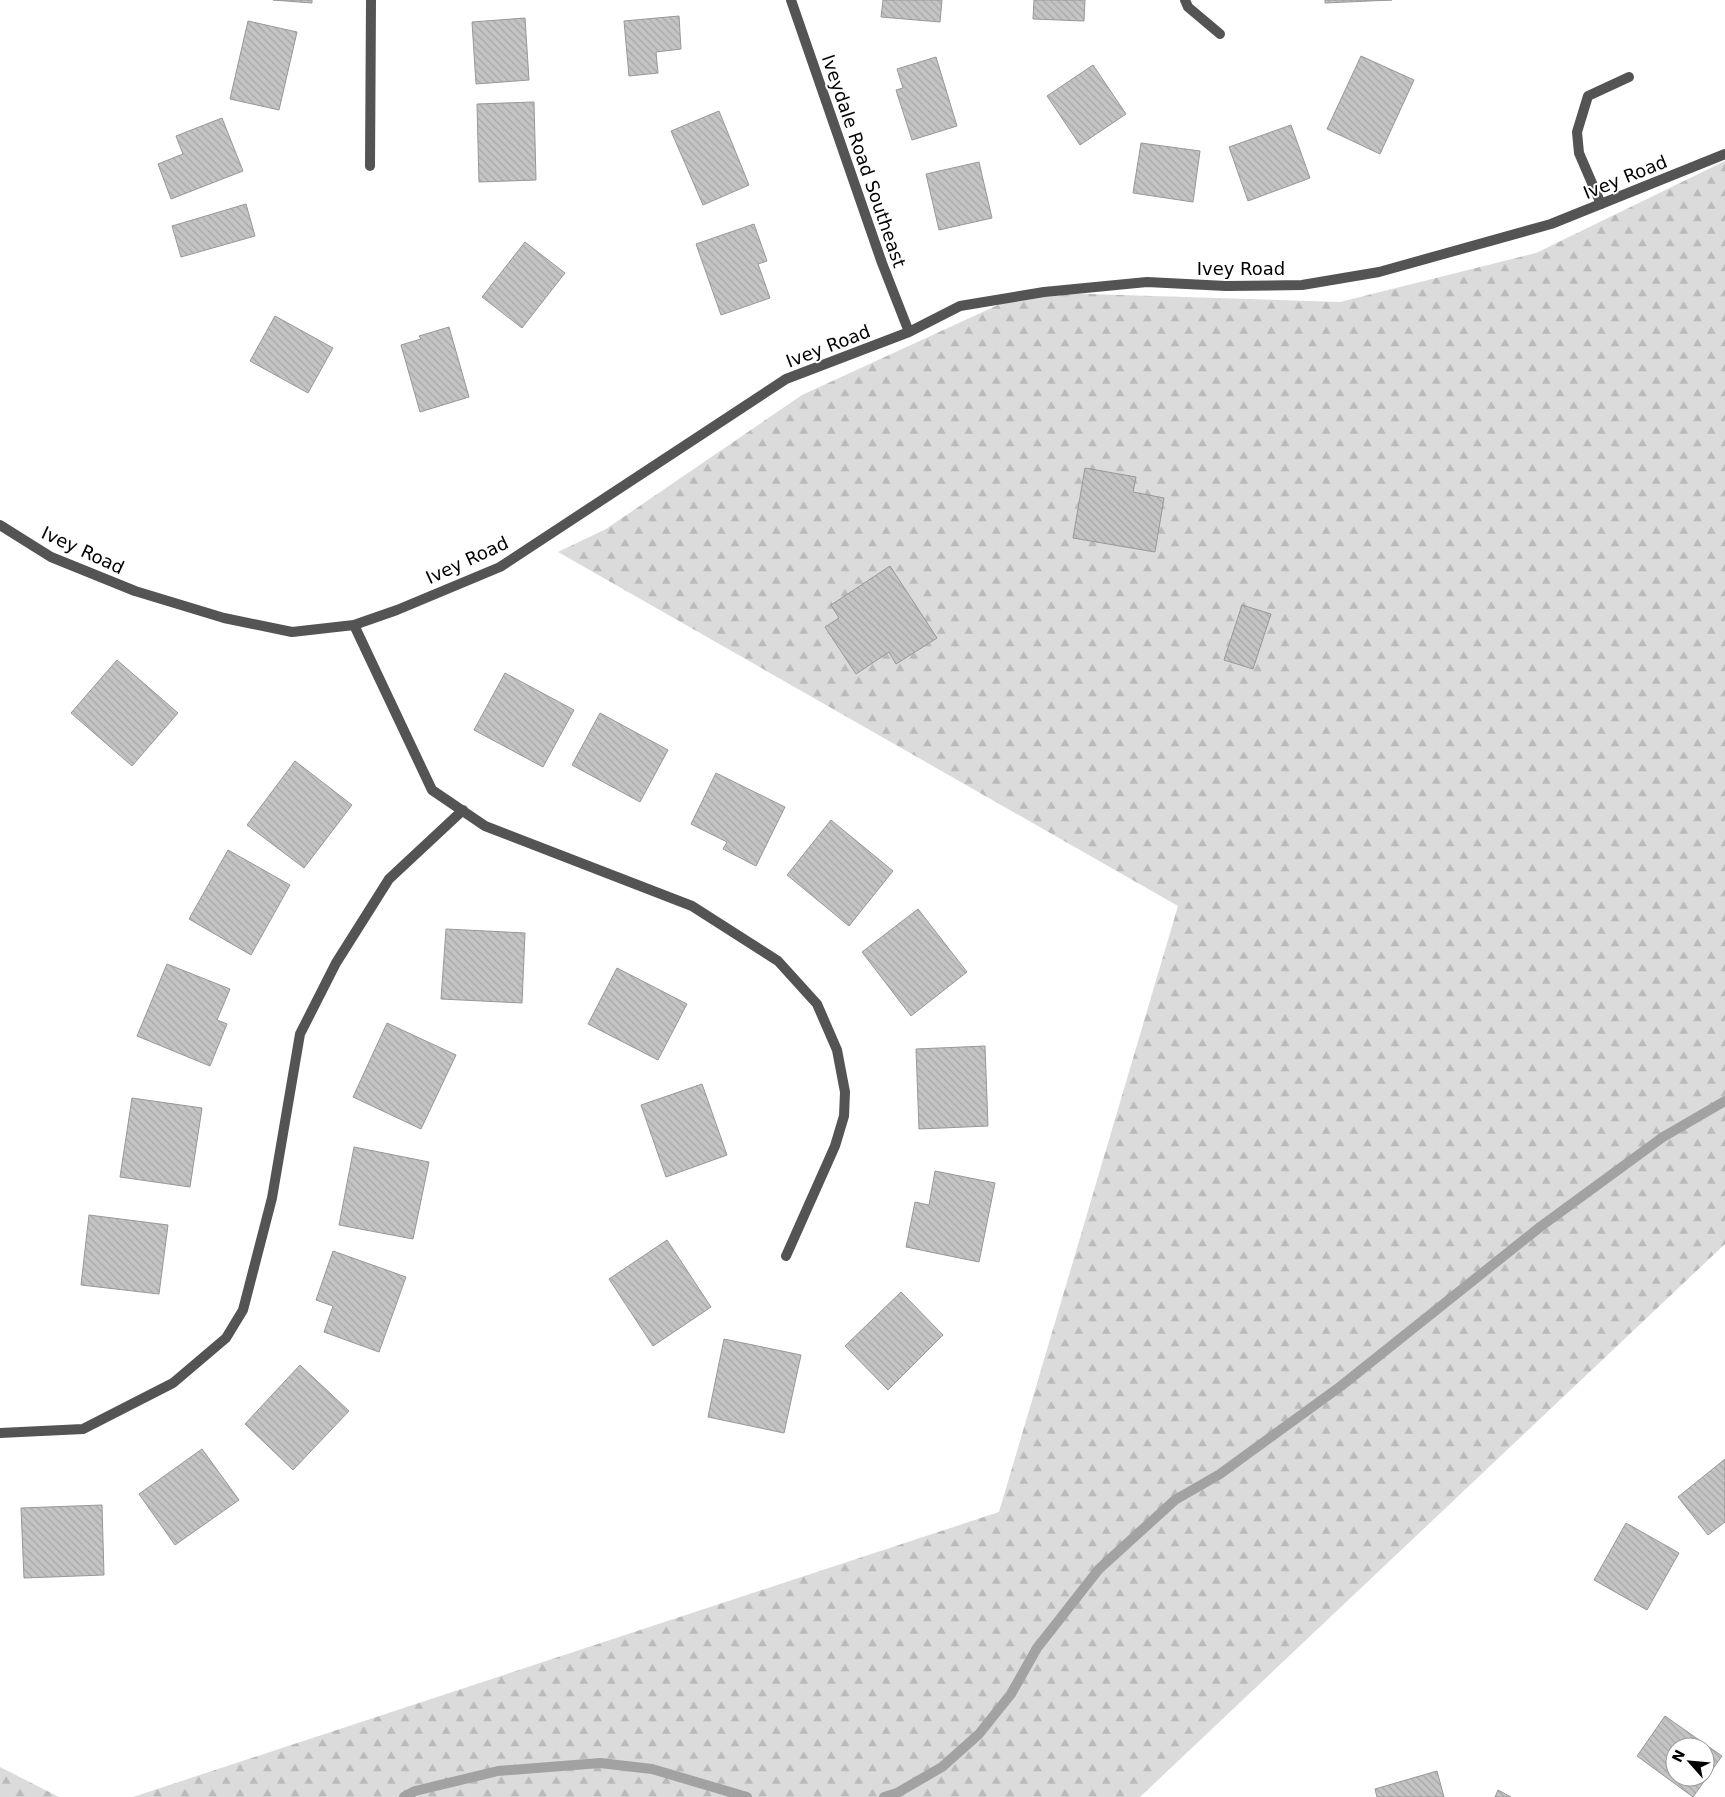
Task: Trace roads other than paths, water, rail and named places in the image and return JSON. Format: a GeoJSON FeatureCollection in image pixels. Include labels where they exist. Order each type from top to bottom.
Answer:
{"type":"FeatureCollection","features":[{"type":"Feature","properties":{"kind":"street"},"geometry":{"type":"LineString","coordinates":[[370,166],[371,0]]}},
{"type":"Feature","properties":{"kind":"street","name":"Iveydale Road Southeast"},"geometry":{"type":"LineString","coordinates":[[791,0],[882,263],[909,332]]}},
{"type":"Feature","properties":{"kind":"street"},"geometry":{"type":"LineString","coordinates":[[1185,0],[1188,7],[1220,34]]}},
{"type":"Feature","properties":{"kind":"street"},"geometry":{"type":"LineString","coordinates":[[1601,204],[1579,153],[1577,132],[1588,96],[1629,77]]}},
{"type":"Feature","properties":{"kind":"street","name":"Ivey Road"},"geometry":{"type":"LineString","coordinates":[[0,525],[51,557],[135,591],[224,618],[292,632],[354,625],[396,610],[500,567],[786,379],[909,332],[960,306],[1044,292],[1147,282],[1226,286],[1302,285],[1380,272],[1552,224],[1725,154]]}},
{"type":"Feature","properties":{"kind":"street"},"geometry":{"type":"LineString","coordinates":[[354,625],[432,790],[486,826],[692,906],[778,961],[818,1004],[837,1050],[845,1092],[844,1116],[836,1146],[786,1256]]}},
{"type":"Feature","properties":{"kind":"street"},"geometry":{"type":"LineString","coordinates":[[0,1433],[83,1429],[173,1383],[226,1338],[243,1310],[272,1198],[300,1034],[336,964],[388,880],[463,810]]}},
{"type":"Feature","properties":{"kind":"waterway"},"geometry":{"type":"LineString","coordinates":[[884,1797],[897,1793],[942,1767],[979,1734],[1011,1694],[1037,1648],[1099,1569],[1175,1500],[1220,1474],[1341,1386],[1540,1227],[1663,1137],[1725,1101]]}},
{"type":"Feature","properties":{"kind":"waterway"},"geometry":{"type":"LineString","coordinates":[[404,1797],[415,1791],[498,1771],[600,1763],[652,1769],[747,1797]]}}]}
